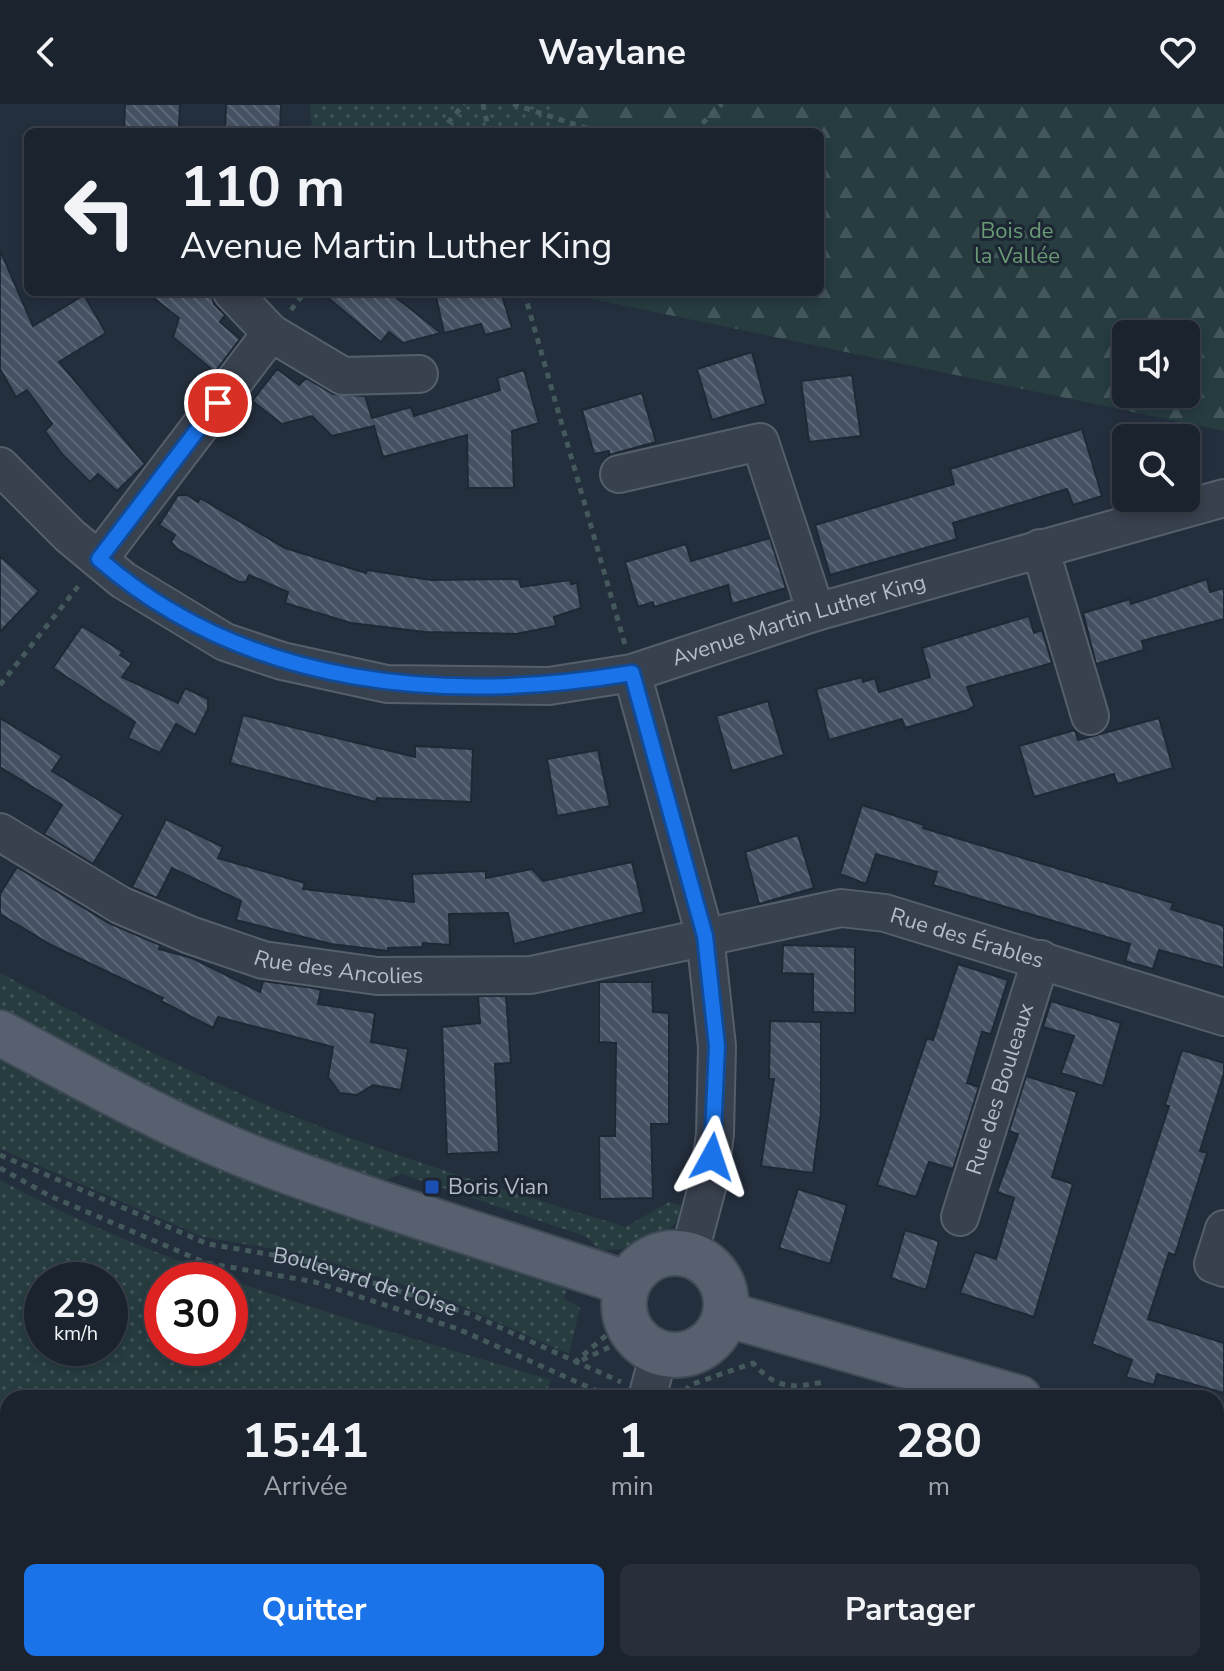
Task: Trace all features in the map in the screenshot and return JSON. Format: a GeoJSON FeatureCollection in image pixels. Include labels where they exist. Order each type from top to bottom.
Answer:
{"type":"FeatureCollection","features":[{"type":"Feature","properties":{"kind":"main road"},"geometry":{"type":"LineString","coordinates":[[0,1033],[109,1091],[253,1158],[428,1220],[650,1367]]}},
{"type":"Feature","properties":{"kind":"main road"},"geometry":{"type":"LineString","coordinates":[[674,1253],[689,1255],[704,1262],[716,1275],[726,1298],[725,1314],[716,1335],[703,1347],[650,1367],[637,1270],[655,1258],[674,1253]]}},
{"type":"Feature","properties":{"kind":"main road"},"geometry":{"type":"LineString","coordinates":[[725,1314],[991,1390]]}},
{"type":"Feature","properties":{"kind":"street"},"geometry":{"type":"LineString","coordinates":[[236,296],[271,333],[343,376],[419,374]]}},
{"type":"Feature","properties":{"kind":"street"},"geometry":{"type":"LineString","coordinates":[[90,571],[271,333]]}},
{"type":"Feature","properties":{"kind":"street"},"geometry":{"type":"LineString","coordinates":[[619,474],[760,442],[816,612]]}},
{"type":"Feature","properties":{"kind":"street","name":"Avenue Martin Luther King"},"geometry":{"type":"LineString","coordinates":[[0,466],[70,536],[90,571],[123,580],[225,642],[282,661],[387,684],[549,686],[632,673],[816,612],[1224,498]]}},
{"type":"Feature","properties":{"kind":"street"},"geometry":{"type":"LineString","coordinates":[[1033,549],[1082,711]]}},
{"type":"Feature","properties":{"kind":"street"},"geometry":{"type":"LineString","coordinates":[[632,673],[705,936],[717,1046],[715,1134],[709,1180],[689,1255]]}},
{"type":"Feature","properties":{"kind":"street","name":"Rue des Ancolies"},"geometry":{"type":"LineString","coordinates":[[0,832],[120,905],[190,935],[263,960],[377,976],[531,975],[705,936]]}},
{"type":"Feature","properties":{"kind":"street","name":"Rue des Érables"},"geometry":{"type":"LineString","coordinates":[[705,936],[841,908],[885,913],[1224,1017]]}},
{"type":"Feature","properties":{"kind":"street","name":"Rue des Bouleaux"},"geometry":{"type":"LineString","coordinates":[[960,1217],[1041,959]]}},
{"type":"Feature","properties":{"kind":"street"},"geometry":{"type":"LineString","coordinates":[[1224,1229],[1213,1264],[1224,1268]]}},
{"type":"Feature","properties":{"kind":"path"},"geometry":{"type":"LineString","coordinates":[[443,128],[464,104]]}},
{"type":"Feature","properties":{"kind":"path"},"geometry":{"type":"LineString","coordinates":[[483,104],[488,128]]}},
{"type":"Feature","properties":{"kind":"path"},"geometry":{"type":"LineString","coordinates":[[513,104],[586,128]]}},
{"type":"Feature","properties":{"kind":"path"},"geometry":{"type":"LineString","coordinates":[[698,128],[722,104]]}},
{"type":"Feature","properties":{"kind":"path"},"geometry":{"type":"LineString","coordinates":[[527,296],[632,673]]}},
{"type":"Feature","properties":{"kind":"path"},"geometry":{"type":"LineString","coordinates":[[0,685],[90,571]]}},
{"type":"Feature","properties":{"kind":"path","name":"Boulevard de l'Oise"},"geometry":{"type":"LineString","coordinates":[[0,1155],[208,1244],[303,1260],[470,1314],[574,1363],[650,1367]]}},
{"type":"Feature","properties":{"kind":"path","name":"Boulevard de l'Oise"},"geometry":{"type":"LineString","coordinates":[[0,1168],[50,1196],[206,1263],[315,1282],[458,1329],[650,1367]]}},
{"type":"Feature","properties":{"kind":"path"},"geometry":{"type":"LineString","coordinates":[[574,1363],[650,1367]]}},
{"type":"Feature","properties":{"kind":"path"},"geometry":{"type":"LineString","coordinates":[[574,1363],[650,1367],[690,1385],[753,1363],[770,1381],[792,1386],[834,1378]]}},
{"type":"Feature","properties":{"kind":"green space"},"geometry":{"type":"Polygon","coordinates":[[[310,104],[555,104],[554,128],[312,128],[310,104]]]}},
{"type":"Feature","properties":{"kind":"green space","name":"Bois de la Vallée"},"geometry":{"type":"Polygon","coordinates":[[[555,104],[1224,104],[1224,431],[1114,408],[1200,408],[1200,320],[1112,320],[1112,408],[578,296],[824,296],[824,128],[554,128],[555,104]]]}},
{"type":"Feature","properties":{"kind":"green space"},"geometry":{"type":"Polygon","coordinates":[[[0,973],[200,1075],[282,1112],[399,1155],[626,1227],[669,1202],[687,1208],[670,1228],[649,1241],[637,1246],[599,1250],[587,1237],[402,1174],[372,1184],[208,1120],[0,1013],[0,973]]]}},
{"type":"Feature","properties":{"kind":"green space"},"geometry":{"type":"Polygon","coordinates":[[[0,1053],[569,1281],[564,1298],[580,1308],[569,1354],[437,1295],[304,1254],[203,1237],[0,1149],[0,1053]]]}},
{"type":"Feature","properties":{"kind":"green space"},"geometry":{"type":"Polygon","coordinates":[[[0,1180],[65,1213],[183,1262],[144,1262],[144,1366],[248,1366],[248,1286],[551,1380],[547,1390],[0,1390],[0,1180]]]}},
{"type":"Feature","properties":{"kind":"building"},"geometry":{"type":"Polygon","coordinates":[[[125,104],[180,104],[179,128],[124,128],[125,104]]]}},
{"type":"Feature","properties":{"kind":"building"},"geometry":{"type":"Polygon","coordinates":[[[226,104],[281,104],[280,128],[225,128],[226,104]]]}},
{"type":"Feature","properties":{"kind":"building"},"geometry":{"type":"Polygon","coordinates":[[[0,250],[33,326],[85,296],[106,333],[59,362],[145,464],[117,491],[98,474],[90,482],[62,454],[45,431],[52,424],[27,390],[16,397],[0,369],[0,250]]]}},
{"type":"Feature","properties":{"kind":"building"},"geometry":{"type":"Polygon","coordinates":[[[151,296],[213,296],[214,304],[225,315],[220,322],[240,339],[215,372],[173,337],[179,318],[151,296]]]}},
{"type":"Feature","properties":{"kind":"building"},"geometry":{"type":"Polygon","coordinates":[[[326,296],[394,296],[441,333],[403,343],[389,332],[381,342],[326,296]]]}},
{"type":"Feature","properties":{"kind":"building"},"geometry":{"type":"Polygon","coordinates":[[[436,296],[502,296],[512,328],[485,335],[481,324],[444,333],[436,296]]]}},
{"type":"Feature","properties":{"kind":"building"},"geometry":{"type":"Polygon","coordinates":[[[752,352],[766,404],[712,420],[697,369],[752,352]]]}},
{"type":"Feature","properties":{"kind":"building"},"geometry":{"type":"Polygon","coordinates":[[[277,369],[299,385],[306,378],[333,394],[365,396],[372,418],[411,407],[414,416],[500,390],[497,378],[524,370],[539,423],[512,431],[514,488],[468,488],[467,435],[383,457],[374,426],[332,436],[312,416],[282,424],[252,401],[277,369]]]}},
{"type":"Feature","properties":{"kind":"building"},"geometry":{"type":"Polygon","coordinates":[[[852,375],[861,436],[809,442],[801,381],[852,375]]]}},
{"type":"Feature","properties":{"kind":"building"},"geometry":{"type":"Polygon","coordinates":[[[642,393],[656,442],[609,455],[609,451],[594,454],[582,410],[642,393]]]}},
{"type":"Feature","properties":{"kind":"building"},"geometry":{"type":"Polygon","coordinates":[[[1082,429],[1102,496],[1073,505],[1067,489],[953,523],[957,539],[830,575],[815,525],[954,484],[950,469],[1082,429]]]}},
{"type":"Feature","properties":{"kind":"building"},"geometry":{"type":"Polygon","coordinates":[[[178,495],[187,495],[198,502],[200,498],[285,548],[366,573],[367,570],[431,580],[519,579],[521,587],[570,580],[571,584],[577,583],[581,608],[554,617],[556,626],[516,634],[425,632],[351,623],[285,603],[288,592],[249,575],[246,582],[239,582],[177,549],[171,542],[175,535],[159,525],[178,495]]]}},
{"type":"Feature","properties":{"kind":"building"},"geometry":{"type":"Polygon","coordinates":[[[770,538],[786,588],[732,604],[728,585],[654,607],[653,602],[638,607],[625,562],[686,544],[691,561],[770,538]]]}},
{"type":"Feature","properties":{"kind":"building"},"geometry":{"type":"Polygon","coordinates":[[[0,556],[39,591],[0,632],[0,556]]]}},
{"type":"Feature","properties":{"kind":"building"},"geometry":{"type":"Polygon","coordinates":[[[1207,579],[1210,592],[1224,588],[1224,619],[1142,641],[1144,650],[1096,664],[1083,613],[1130,599],[1131,604],[1207,579]]]}},
{"type":"Feature","properties":{"kind":"building"},"geometry":{"type":"Polygon","coordinates":[[[1029,616],[1034,633],[1042,630],[1052,663],[967,687],[974,706],[968,710],[905,728],[902,719],[829,740],[816,689],[862,677],[863,682],[875,678],[879,692],[930,677],[922,648],[1029,616]]]}},
{"type":"Feature","properties":{"kind":"building"},"geometry":{"type":"Polygon","coordinates":[[[82,626],[123,652],[120,655],[132,663],[122,677],[178,703],[185,688],[208,699],[208,709],[195,735],[176,724],[160,753],[128,738],[135,722],[53,668],[82,626]]]}},
{"type":"Feature","properties":{"kind":"building"},"geometry":{"type":"Polygon","coordinates":[[[768,701],[784,755],[732,771],[716,716],[768,701]]]}},
{"type":"Feature","properties":{"kind":"building"},"geometry":{"type":"Polygon","coordinates":[[[243,715],[415,757],[415,746],[473,749],[471,802],[377,798],[376,802],[230,763],[243,715]]]}},
{"type":"Feature","properties":{"kind":"building"},"geometry":{"type":"Polygon","coordinates":[[[0,718],[62,756],[52,771],[123,815],[93,864],[44,834],[62,805],[0,767],[0,718]]]}},
{"type":"Feature","properties":{"kind":"building"},"geometry":{"type":"Polygon","coordinates":[[[1159,718],[1173,768],[1117,784],[1114,774],[1034,797],[1019,746],[1075,730],[1078,740],[1159,718]]]}},
{"type":"Feature","properties":{"kind":"building"},"geometry":{"type":"Polygon","coordinates":[[[598,750],[610,806],[557,816],[547,759],[598,750]]]}},
{"type":"Feature","properties":{"kind":"building"},"geometry":{"type":"Polygon","coordinates":[[[862,805],[924,825],[923,828],[1173,903],[1171,909],[1224,926],[1224,968],[1159,950],[1153,969],[1125,961],[1130,944],[933,885],[937,872],[876,854],[866,884],[840,874],[862,805]]]}},
{"type":"Feature","properties":{"kind":"building"},"geometry":{"type":"Polygon","coordinates":[[[166,819],[223,847],[218,858],[305,883],[303,889],[414,902],[412,874],[486,871],[486,878],[532,869],[543,881],[632,862],[644,912],[514,944],[508,913],[449,914],[450,945],[423,943],[422,947],[388,948],[388,951],[331,944],[236,920],[241,901],[172,868],[157,898],[132,887],[166,819]]]}},
{"type":"Feature","properties":{"kind":"building"},"geometry":{"type":"Polygon","coordinates":[[[798,835],[814,888],[759,904],[745,852],[798,835]]]}},
{"type":"Feature","properties":{"kind":"building"},"geometry":{"type":"Polygon","coordinates":[[[17,867],[109,923],[160,945],[159,949],[192,958],[260,992],[263,981],[314,988],[321,990],[318,1004],[375,1013],[371,1042],[408,1049],[401,1090],[373,1085],[357,1095],[340,1093],[328,1077],[333,1047],[218,1017],[213,1028],[161,1001],[163,998],[51,945],[0,914],[0,894],[17,867]]]}},
{"type":"Feature","properties":{"kind":"building"},"geometry":{"type":"Polygon","coordinates":[[[783,945],[855,947],[855,1013],[813,1012],[813,974],[782,973],[783,945]]]}},
{"type":"Feature","properties":{"kind":"building"},"geometry":{"type":"Polygon","coordinates":[[[958,964],[1008,980],[991,1034],[982,1032],[967,1083],[979,1087],[953,1169],[929,1162],[916,1197],[877,1185],[927,1038],[933,1040],[958,964]]]}},
{"type":"Feature","properties":{"kind":"building"},"geometry":{"type":"Polygon","coordinates":[[[599,982],[652,982],[653,1012],[669,1013],[669,1124],[651,1124],[653,1198],[600,1199],[599,1136],[615,1136],[616,1043],[599,1042],[599,982]]]}},
{"type":"Feature","properties":{"kind":"building"},"geometry":{"type":"Polygon","coordinates":[[[478,996],[506,996],[511,1063],[495,1064],[499,1152],[447,1154],[442,1027],[480,1023],[478,996]]]}},
{"type":"Feature","properties":{"kind":"building"},"geometry":{"type":"Polygon","coordinates":[[[1051,1001],[1121,1023],[1103,1086],[1061,1073],[1074,1036],[1043,1027],[1051,1001]]]}},
{"type":"Feature","properties":{"kind":"building"},"geometry":{"type":"Polygon","coordinates":[[[770,1021],[821,1022],[821,1113],[813,1173],[761,1166],[774,1079],[769,1079],[770,1021]]]}},
{"type":"Feature","properties":{"kind":"building"},"geometry":{"type":"Polygon","coordinates":[[[1182,1050],[1224,1063],[1224,1073],[1200,1151],[1207,1153],[1175,1255],[1169,1253],[1148,1319],[1224,1343],[1224,1390],[1213,1390],[1157,1374],[1154,1385],[1126,1377],[1132,1360],[1092,1344],[1169,1106],[1165,1105],[1182,1050]]]}},
{"type":"Feature","properties":{"kind":"building"},"geometry":{"type":"Polygon","coordinates":[[[1026,1076],[1077,1092],[1052,1177],[1073,1184],[1034,1317],[960,1293],[975,1252],[996,1259],[1014,1198],[997,1192],[1018,1134],[1009,1131],[1026,1076]]]}},
{"type":"Feature","properties":{"kind":"building"},"geometry":{"type":"Polygon","coordinates":[[[798,1189],[847,1205],[830,1264],[779,1248],[798,1189]]]}},
{"type":"Feature","properties":{"kind":"building"},"geometry":{"type":"Polygon","coordinates":[[[905,1230],[939,1241],[926,1290],[891,1278],[905,1230]]]}},
{"type":"Feature","properties":{"kind":"place","name":"Boris Vian"},"geometry":{"type":"Point","coordinates":[432,1187]}},
{"type":"Feature","properties":{"kind":"route"},"geometry":{"type":"LineString","coordinates":[[218,403],[99,559],[123,580],[225,642],[282,661],[387,684],[549,686],[632,673],[643,702],[705,936],[717,1046],[712,1157]]}}]}
